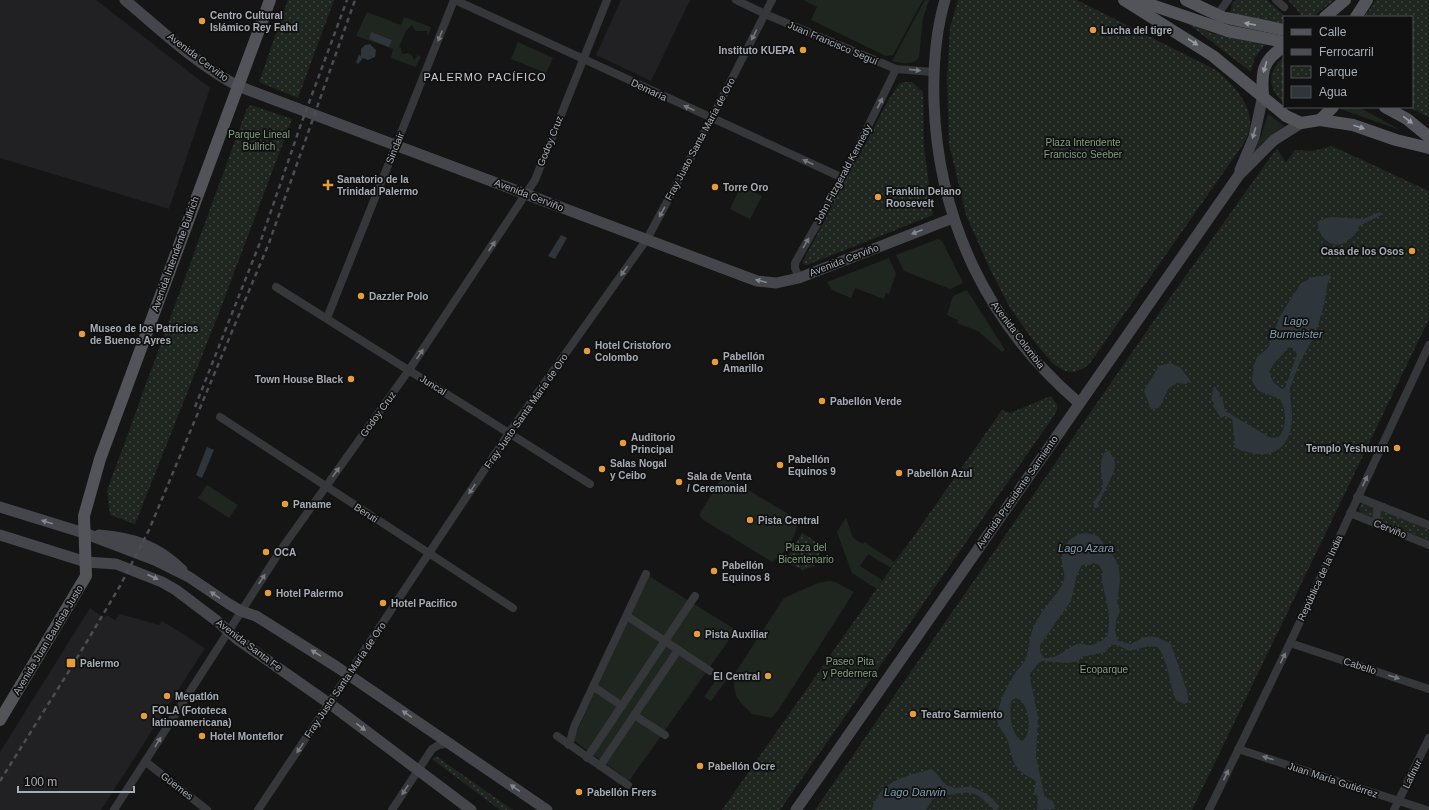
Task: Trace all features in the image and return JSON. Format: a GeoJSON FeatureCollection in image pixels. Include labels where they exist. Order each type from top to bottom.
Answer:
{"type":"FeatureCollection","features":[{"type":"Feature","properties":{"kind":"main road","name":"Avenida Cerviño"},"geometry":{"type":"LineString","coordinates":[[125,0],[198,60],[221,77],[238,86],[397,144],[757,281],[776,283],[799,278],[953,218]]}},
{"type":"Feature","properties":{"kind":"main road","name":"Avenida Intendente Bullrich"},"geometry":{"type":"LineString","coordinates":[[84,533],[84,516],[106,440],[270,0]]}},
{"type":"Feature","properties":{"kind":"main road","name":"Avenida Colombia"},"geometry":{"type":"LineString","coordinates":[[945,0],[937,32],[933,72],[939,162],[953,218],[970,259],[1001,314],[1032,357],[1056,383],[1079,403]]}},
{"type":"Feature","properties":{"kind":"main road"},"geometry":{"type":"LineString","coordinates":[[1124,0],[1213,56],[1263,96],[1275,109],[1301,123],[1320,120],[1353,125],[1396,140],[1429,148]]}},
{"type":"Feature","properties":{"kind":"main road"},"geometry":{"type":"LineString","coordinates":[[1137,0],[1228,31],[1283,42]]}},
{"type":"Feature","properties":{"kind":"main road"},"geometry":{"type":"LineString","coordinates":[[1186,0],[1217,15],[1283,30]]}},
{"type":"Feature","properties":{"kind":"main road"},"geometry":{"type":"LineString","coordinates":[[1326,16],[1345,0]]}},
{"type":"Feature","properties":{"kind":"main road"},"geometry":{"type":"LineString","coordinates":[[1357,16],[1367,0]]}},
{"type":"Feature","properties":{"kind":"main road","name":"Avenida Presidente Sarmiento"},"geometry":{"type":"LineString","coordinates":[[1238,175],[1254,137],[1263,96],[1262,84],[1265,65],[1271,56],[1283,48]]}},
{"type":"Feature","properties":{"kind":"main road"},"geometry":{"type":"LineString","coordinates":[[1320,120],[1331,108]]}},
{"type":"Feature","properties":{"kind":"main road"},"geometry":{"type":"LineString","coordinates":[[1387,108],[1407,119],[1429,137]]}},
{"type":"Feature","properties":{"kind":"main road","name":"Avenida Presidente Sarmiento"},"geometry":{"type":"LineString","coordinates":[[796,810],[1238,175],[1274,140],[1301,123]]}},
{"type":"Feature","properties":{"kind":"main road","name":"Avenida Santa Fe"},"geometry":{"type":"LineString","coordinates":[[0,507],[84,533],[155,560],[190,577],[241,611],[256,616],[349,674],[547,810]]}},
{"type":"Feature","properties":{"kind":"main road","name":"Avenida Juan Bautista Justo"},"geometry":{"type":"LineString","coordinates":[[0,720],[86,576],[84,533]]}},
{"type":"Feature","properties":{"kind":"main road","name":"Avenida Santa Fe"},"geometry":{"type":"LineString","coordinates":[[0,536],[86,562],[116,564],[162,582],[176,590],[228,631],[471,810]]}},
{"type":"Feature","properties":{"kind":"street","name":"Demaría"},"geometry":{"type":"LineString","coordinates":[[455,0],[843,178]]}},
{"type":"Feature","properties":{"kind":"street","name":"Sinclair"},"geometry":{"type":"LineString","coordinates":[[327,318],[455,0]]}},
{"type":"Feature","properties":{"kind":"street","name":"Godoy Cruz"},"geometry":{"type":"LineString","coordinates":[[114,810],[241,611],[325,487],[409,370],[535,180],[607,0]]}},
{"type":"Feature","properties":{"kind":"street","name":"Juan Francisco Seguí"},"geometry":{"type":"LineString","coordinates":[[736,0],[765,14],[896,69],[933,72]]}},
{"type":"Feature","properties":{"kind":"street","name":"Fray Justo Santa María de Oro"},"geometry":{"type":"LineString","coordinates":[[258,810],[509,433],[647,240],[712,118],[772,0]]}},
{"type":"Feature","properties":{"kind":"street"},"geometry":{"type":"LineString","coordinates":[[1217,15],[1228,0]]}},
{"type":"Feature","properties":{"kind":"street"},"geometry":{"type":"LineString","coordinates":[[1276,0],[1284,7]]}},
{"type":"Feature","properties":{"kind":"street","name":"John Fitzgerald Kennedy"},"geometry":{"type":"LineString","coordinates":[[799,278],[795,268],[795,263],[843,178],[896,69]]}},
{"type":"Feature","properties":{"kind":"street","name":"Juncal"},"geometry":{"type":"LineString","coordinates":[[276,287],[590,484]]}},
{"type":"Feature","properties":{"kind":"street","name":"República de la India"},"geometry":{"type":"LineString","coordinates":[[1209,810],[1290,643],[1357,497],[1429,346]]}},
{"type":"Feature","properties":{"kind":"street","name":"Beruti"},"geometry":{"type":"LineString","coordinates":[[220,417],[325,487],[513,608]]}},
{"type":"Feature","properties":{"kind":"street","name":"Cerviño"},"geometry":{"type":"LineString","coordinates":[[1357,497],[1429,525]]}},
{"type":"Feature","properties":{"kind":"street"},"geometry":{"type":"LineString","coordinates":[[1376,524],[1375,516],[1378,508],[1382,507]]}},
{"type":"Feature","properties":{"kind":"street","name":"Cerviño"},"geometry":{"type":"LineString","coordinates":[[1350,513],[1429,544]]}},
{"type":"Feature","properties":{"kind":"street"},"geometry":{"type":"LineString","coordinates":[[569,745],[574,727],[646,574]]}},
{"type":"Feature","properties":{"kind":"street"},"geometry":{"type":"LineString","coordinates":[[587,758],[695,596]]}},
{"type":"Feature","properties":{"kind":"street"},"geometry":{"type":"LineString","coordinates":[[627,616],[710,672]]}},
{"type":"Feature","properties":{"kind":"street","name":"Cabello"},"geometry":{"type":"LineString","coordinates":[[1290,643],[1429,689]]}},
{"type":"Feature","properties":{"kind":"street"},"geometry":{"type":"LineString","coordinates":[[600,766],[678,650]]}},
{"type":"Feature","properties":{"kind":"street"},"geometry":{"type":"LineString","coordinates":[[594,687],[622,706]]}},
{"type":"Feature","properties":{"kind":"street"},"geometry":{"type":"LineString","coordinates":[[634,715],[665,735]]}},
{"type":"Feature","properties":{"kind":"street"},"geometry":{"type":"LineString","coordinates":[[558,736],[628,786]]}},
{"type":"Feature","properties":{"kind":"street","name":"Lafinur"},"geometry":{"type":"LineString","coordinates":[[1394,810],[1429,738]]}},
{"type":"Feature","properties":{"kind":"street"},"geometry":{"type":"LineString","coordinates":[[392,810],[432,749],[438,745],[451,743]]}},
{"type":"Feature","properties":{"kind":"street","name":"Juan María Gutiérrez"},"geometry":{"type":"LineString","coordinates":[[1238,749],[1427,810]]}},
{"type":"Feature","properties":{"kind":"street","name":"Güemes"},"geometry":{"type":"LineString","coordinates":[[146,762],[207,810]]}},
{"type":"Feature","properties":{"kind":"shaded area"},"geometry":{"type":"Polygon","coordinates":[[[0,0],[96,0],[210,88],[169,209],[0,158],[0,0]]]}},
{"type":"Feature","properties":{"kind":"shaded area"},"geometry":{"type":"Polygon","coordinates":[[[621,0],[690,0],[651,81],[596,55],[621,0]]]}},
{"type":"Feature","properties":{"kind":"shaded area"},"geometry":{"type":"Polygon","coordinates":[[[90,608],[104,618],[107,615],[115,620],[120,614],[159,625],[162,621],[205,648],[101,810],[0,810],[0,752],[90,608]]]}},
{"type":"Feature","properties":{"kind":"green space"},"geometry":{"type":"Polygon","coordinates":[[[288,0],[334,0],[298,98],[259,82],[288,0]]]}},
{"type":"Feature","properties":{"kind":"green space"},"geometry":{"type":"Polygon","coordinates":[[[804,0],[923,0],[893,55],[886,56],[811,20],[817,7],[804,0]]]}},
{"type":"Feature","properties":{"kind":"green space"},"geometry":{"type":"Polygon","coordinates":[[[925,0],[929,0],[923,18],[919,57],[911,63],[892,61],[925,0]]]}},
{"type":"Feature","properties":{"kind":"green space","name":"Plaza Intendente Francisco Seeber"},"geometry":{"type":"Polygon","coordinates":[[[958,0],[1077,0],[1216,70],[1234,87],[1248,109],[1250,127],[1244,143],[1090,363],[1084,368],[1074,372],[1065,371],[1053,364],[1030,336],[1009,306],[989,267],[966,215],[949,144],[947,79],[950,27],[958,0]]]}},
{"type":"Feature","properties":{"kind":"green space"},"geometry":{"type":"Polygon","coordinates":[[[1236,0],[1267,0],[1285,16],[1283,16],[1282,24],[1230,14],[1232,4],[1236,0]]]}},
{"type":"Feature","properties":{"kind":"green space"},"geometry":{"type":"Polygon","coordinates":[[[1288,0],[1334,0],[1314,16],[1302,16],[1288,0]]]}},
{"type":"Feature","properties":{"kind":"green space"},"geometry":{"type":"Polygon","coordinates":[[[1376,0],[1429,0],[1429,117],[1410,108],[1413,108],[1413,16],[1365,16],[1376,0]]]}},
{"type":"Feature","properties":{"kind":"green space"},"geometry":{"type":"Polygon","coordinates":[[[367,12],[401,25],[404,17],[431,27],[428,36],[427,31],[416,31],[412,25],[406,31],[399,47],[401,48],[402,54],[411,54],[414,60],[418,55],[421,57],[416,67],[391,58],[393,49],[356,36],[367,12]]]}},
{"type":"Feature","properties":{"kind":"green space"},"geometry":{"type":"Polygon","coordinates":[[[1182,19],[1211,33],[1265,45],[1255,57],[1251,72],[1182,19]]]}},
{"type":"Feature","properties":{"kind":"green space"},"geometry":{"type":"Polygon","coordinates":[[[518,42],[553,58],[546,73],[511,59],[518,42]]]}},
{"type":"Feature","properties":{"kind":"green space"},"geometry":{"type":"Polygon","coordinates":[[[1283,58],[1283,102],[1274,91],[1271,80],[1274,68],[1283,58]]]}},
{"type":"Feature","properties":{"kind":"green space"},"geometry":{"type":"Polygon","coordinates":[[[912,82],[923,92],[924,147],[933,215],[807,265],[803,264],[803,261],[889,99],[899,84],[912,82]]]}},
{"type":"Feature","properties":{"kind":"green space","name":"Parque Lineal Bullrich"},"geometry":{"type":"Polygon","coordinates":[[[251,105],[292,119],[217,318],[135,524],[110,515],[107,491],[247,108],[251,105]]]}},
{"type":"Feature","properties":{"kind":"green space"},"geometry":{"type":"Polygon","coordinates":[[[1361,108],[1400,130],[1340,109],[1361,108]]]}},
{"type":"Feature","properties":{"kind":"green space"},"geometry":{"type":"Polygon","coordinates":[[[1268,114],[1284,126],[1262,143],[1252,155],[1261,136],[1268,114]]]}},
{"type":"Feature","properties":{"kind":"green space","name":"Ecoparque"},"geometry":{"type":"Polygon","coordinates":[[[1332,146],[1429,191],[1429,319],[1192,810],[815,810],[1162,309],[1272,155],[1277,149],[1286,162],[1295,150],[1313,151],[1332,146]]]}},
{"type":"Feature","properties":{"kind":"green space"},"geometry":{"type":"Polygon","coordinates":[[[741,186],[762,196],[750,219],[730,209],[741,186]]]}},
{"type":"Feature","properties":{"kind":"green space"},"geometry":{"type":"Polygon","coordinates":[[[938,239],[942,241],[963,283],[950,289],[904,271],[896,255],[938,239]]]}},
{"type":"Feature","properties":{"kind":"green space"},"geometry":{"type":"Polygon","coordinates":[[[889,258],[896,274],[889,294],[886,293],[884,299],[855,288],[851,298],[832,290],[827,282],[889,258]]]}},
{"type":"Feature","properties":{"kind":"green space"},"geometry":{"type":"Polygon","coordinates":[[[967,290],[1005,350],[1002,352],[978,331],[957,323],[958,320],[947,315],[953,296],[967,290]]]}},
{"type":"Feature","properties":{"kind":"green space","name":"Paseo Pita y Pedernera"},"geometry":{"type":"Polygon","coordinates":[[[1051,396],[1057,405],[1057,410],[1053,417],[780,810],[722,810],[1002,410],[1010,413],[1051,396]]]}},
{"type":"Feature","properties":{"kind":"green space","name":"Pista Central"},"geometry":{"type":"Polygon","coordinates":[[[722,477],[727,477],[798,520],[793,539],[790,544],[782,554],[772,562],[702,519],[699,515],[722,477]]]}},
{"type":"Feature","properties":{"kind":"green space"},"geometry":{"type":"Polygon","coordinates":[[[207,485],[238,505],[229,518],[198,498],[207,485]]]}},
{"type":"Feature","properties":{"kind":"green space"},"geometry":{"type":"Polygon","coordinates":[[[1362,503],[1429,529],[1429,540],[1360,513],[1359,508],[1362,503]]]}},
{"type":"Feature","properties":{"kind":"green space"},"geometry":{"type":"Polygon","coordinates":[[[846,518],[853,538],[863,544],[864,542],[894,562],[911,539],[891,568],[868,554],[860,566],[882,580],[877,589],[852,573],[837,532],[846,518]]]}},
{"type":"Feature","properties":{"kind":"green space","name":"Plaza del Bicentenario"},"geometry":{"type":"Polygon","coordinates":[[[802,533],[816,543],[819,550],[819,555],[814,566],[803,570],[785,561],[802,533]]]}},
{"type":"Feature","properties":{"kind":"green space"},"geometry":{"type":"Polygon","coordinates":[[[649,576],[736,630],[629,781],[573,740],[649,576]]]}},
{"type":"Feature","properties":{"kind":"green space"},"geometry":{"type":"Polygon","coordinates":[[[829,581],[835,582],[854,592],[772,718],[752,714],[737,698],[734,688],[735,673],[784,598],[818,583],[829,581]]]}},
{"type":"Feature","properties":{"kind":"green space"},"geometry":{"type":"Polygon","coordinates":[[[721,673],[728,678],[711,701],[704,697],[721,673]]]}},
{"type":"Feature","properties":{"kind":"green space"},"geometry":{"type":"Polygon","coordinates":[[[436,756],[513,810],[500,810],[432,759],[436,756]]]}},
{"type":"Feature","properties":{"kind":"water"},"geometry":{"type":"Polygon","coordinates":[[[371,32],[392,40],[389,47],[369,39],[371,32]]]}},
{"type":"Feature","properties":{"kind":"water"},"geometry":{"type":"Polygon","coordinates":[[[370,44],[376,50],[375,57],[368,60],[363,58],[358,64],[356,62],[359,55],[361,56],[361,49],[365,45],[370,44]]]}},
{"type":"Feature","properties":{"kind":"water"},"geometry":{"type":"Polygon","coordinates":[[[1380,212],[1383,214],[1359,226],[1355,235],[1342,244],[1333,244],[1325,240],[1318,228],[1318,223],[1320,220],[1331,217],[1363,219],[1380,212]]]}},
{"type":"Feature","properties":{"kind":"water"},"geometry":{"type":"Polygon","coordinates":[[[561,235],[567,238],[555,259],[548,256],[561,235]]]}},
{"type":"Feature","properties":{"kind":"water","name":"Lago Burmeister"},"geometry":{"type":"Polygon","coordinates":[[[1330,275],[1331,278],[1328,282],[1324,305],[1315,335],[1300,362],[1290,388],[1292,420],[1290,432],[1286,442],[1273,452],[1264,454],[1244,451],[1233,447],[1235,443],[1232,419],[1225,416],[1221,418],[1213,406],[1214,403],[1211,400],[1214,386],[1220,393],[1219,397],[1222,396],[1225,411],[1271,438],[1279,437],[1285,423],[1284,408],[1280,399],[1259,391],[1254,385],[1252,379],[1254,365],[1257,357],[1268,348],[1280,316],[1301,283],[1313,277],[1330,275]],[[1289,347],[1275,362],[1269,372],[1274,383],[1282,389],[1285,388],[1297,354],[1294,349],[1289,347]]]}},
{"type":"Feature","properties":{"kind":"water"},"geometry":{"type":"Polygon","coordinates":[[[1170,363],[1180,367],[1190,380],[1186,384],[1177,383],[1169,388],[1159,408],[1151,409],[1144,391],[1159,366],[1170,363]]]}},
{"type":"Feature","properties":{"kind":"water"},"geometry":{"type":"Polygon","coordinates":[[[207,447],[214,450],[202,478],[196,475],[207,447]]]}},
{"type":"Feature","properties":{"kind":"water"},"geometry":{"type":"Polygon","coordinates":[[[1110,450],[1115,466],[1097,508],[1094,508],[1095,501],[1101,492],[1103,485],[1101,469],[1102,458],[1105,452],[1110,450]]]}},
{"type":"Feature","properties":{"kind":"water","name":"Lago Azara"},"geometry":{"type":"Polygon","coordinates":[[[1086,533],[1098,536],[1116,560],[1119,569],[1120,581],[1117,602],[1120,611],[1116,621],[1115,631],[1118,641],[1131,644],[1142,638],[1150,636],[1159,638],[1171,644],[1186,688],[1189,702],[1184,704],[1176,700],[1167,666],[1158,647],[1150,646],[1129,651],[1118,645],[1110,645],[1106,652],[1081,657],[1079,661],[1068,663],[1042,661],[1030,674],[1038,717],[1036,757],[1045,798],[1053,801],[1055,809],[1037,810],[1038,797],[1034,792],[1036,781],[1022,773],[1016,766],[1007,739],[998,723],[998,711],[1008,685],[1026,658],[1031,634],[1035,624],[1063,583],[1064,575],[1062,556],[1065,546],[1072,538],[1086,533]],[[1094,563],[1090,565],[1082,565],[1077,574],[1071,601],[1040,645],[1040,651],[1044,658],[1054,657],[1078,644],[1096,644],[1107,636],[1109,619],[1102,579],[1103,572],[1099,565],[1094,563]],[[1016,698],[1012,700],[1010,710],[1011,722],[1015,734],[1022,741],[1026,737],[1029,725],[1027,711],[1020,700],[1016,698]]]}},
{"type":"Feature","properties":{"kind":"water","name":"Lago Darwin"},"geometry":{"type":"Polygon","coordinates":[[[931,769],[946,785],[954,788],[971,787],[983,792],[992,798],[998,805],[999,809],[995,810],[977,795],[963,793],[933,798],[926,810],[872,810],[881,792],[894,781],[931,769]]]}},
{"type":"Feature","properties":{"kind":"railway"},"geometry":{"type":"LineString","coordinates":[[195,407],[261,240],[300,127],[347,0]]}},
{"type":"Feature","properties":{"kind":"railway"},"geometry":{"type":"LineString","coordinates":[[0,781],[120,586],[149,530],[269,243],[355,0]]}},
{"type":"Feature","properties":{"kind":"place","name":"Centro Cultural Islámico Rey Fahd"},"geometry":{"type":"Point","coordinates":[202,21]}},
{"type":"Feature","properties":{"kind":"place","name":"Lucha del tigre"},"geometry":{"type":"Point","coordinates":[1093,30]}},
{"type":"Feature","properties":{"kind":"place","name":"Instituto KUEPA"},"geometry":{"type":"Point","coordinates":[803,50]}},
{"type":"Feature","properties":{"kind":"place","name":"Sanatorio de la Trinidad Palermo"},"geometry":{"type":"Point","coordinates":[328,185]}},
{"type":"Feature","properties":{"kind":"place","name":"Torre Oro"},"geometry":{"type":"Point","coordinates":[715,187]}},
{"type":"Feature","properties":{"kind":"place","name":"Franklin Delano Roosevelt"},"geometry":{"type":"Point","coordinates":[878,197]}},
{"type":"Feature","properties":{"kind":"place","name":"Casa de los Osos"},"geometry":{"type":"Point","coordinates":[1412,251]}},
{"type":"Feature","properties":{"kind":"place","name":"Dazzler Polo"},"geometry":{"type":"Point","coordinates":[361,296]}},
{"type":"Feature","properties":{"kind":"place","name":"Museo de los Patricios de Buenos Ayres"},"geometry":{"type":"Point","coordinates":[82,334]}},
{"type":"Feature","properties":{"kind":"place","name":"Hotel Cristoforo Colombo"},"geometry":{"type":"Point","coordinates":[587,351]}},
{"type":"Feature","properties":{"kind":"place","name":"Pabellón Amarillo"},"geometry":{"type":"Point","coordinates":[715,362]}},
{"type":"Feature","properties":{"kind":"place","name":"Town House Black"},"geometry":{"type":"Point","coordinates":[351,379]}},
{"type":"Feature","properties":{"kind":"place","name":"Pabellón Verde"},"geometry":{"type":"Point","coordinates":[822,401]}},
{"type":"Feature","properties":{"kind":"place","name":"Auditorio Principal"},"geometry":{"type":"Point","coordinates":[623,443]}},
{"type":"Feature","properties":{"kind":"place","name":"Templo Yeshurun"},"geometry":{"type":"Point","coordinates":[1397,448]}},
{"type":"Feature","properties":{"kind":"place","name":"Pabellón Equinos 9"},"geometry":{"type":"Point","coordinates":[780,465]}},
{"type":"Feature","properties":{"kind":"place","name":"Salas Nogal y Ceibo"},"geometry":{"type":"Point","coordinates":[602,469]}},
{"type":"Feature","properties":{"kind":"place","name":"Pabellón Azul"},"geometry":{"type":"Point","coordinates":[899,473]}},
{"type":"Feature","properties":{"kind":"place","name":"Sala de Venta / Ceremonial"},"geometry":{"type":"Point","coordinates":[679,482]}},
{"type":"Feature","properties":{"kind":"place","name":"Paname"},"geometry":{"type":"Point","coordinates":[285,504]}},
{"type":"Feature","properties":{"kind":"place","name":"Pista Central"},"geometry":{"type":"Point","coordinates":[750,520]}},
{"type":"Feature","properties":{"kind":"place","name":"OCA"},"geometry":{"type":"Point","coordinates":[266,552]}},
{"type":"Feature","properties":{"kind":"place","name":"Pabellón Equinos 8"},"geometry":{"type":"Point","coordinates":[714,571]}},
{"type":"Feature","properties":{"kind":"place","name":"Hotel Palermo"},"geometry":{"type":"Point","coordinates":[268,593]}},
{"type":"Feature","properties":{"kind":"place","name":"Hotel Pacifico"},"geometry":{"type":"Point","coordinates":[383,603]}},
{"type":"Feature","properties":{"kind":"place","name":"Pista Auxiliar"},"geometry":{"type":"Point","coordinates":[697,634]}},
{"type":"Feature","properties":{"kind":"place","name":"Palermo"},"geometry":{"type":"Point","coordinates":[71,663]}},
{"type":"Feature","properties":{"kind":"place","name":"El Central"},"geometry":{"type":"Point","coordinates":[768,676]}},
{"type":"Feature","properties":{"kind":"place","name":"Megatlón"},"geometry":{"type":"Point","coordinates":[167,696]}},
{"type":"Feature","properties":{"kind":"place","name":"Teatro Sarmiento"},"geometry":{"type":"Point","coordinates":[913,714]}},
{"type":"Feature","properties":{"kind":"place","name":"FOLA (Fototeca latinoamericana)"},"geometry":{"type":"Point","coordinates":[144,716]}},
{"type":"Feature","properties":{"kind":"place","name":"Hotel Monteflor"},"geometry":{"type":"Point","coordinates":[202,736]}},
{"type":"Feature","properties":{"kind":"place","name":"Pabellón Ocre"},"geometry":{"type":"Point","coordinates":[700,766]}},
{"type":"Feature","properties":{"kind":"place","name":"Pabellón Frers"},"geometry":{"type":"Point","coordinates":[579,792]}},
{"type":"Feature","properties":{"kind":"district","name":"PALERMO PACÍFICO"},"geometry":{"type":"Point","coordinates":[485,77]}}]}
